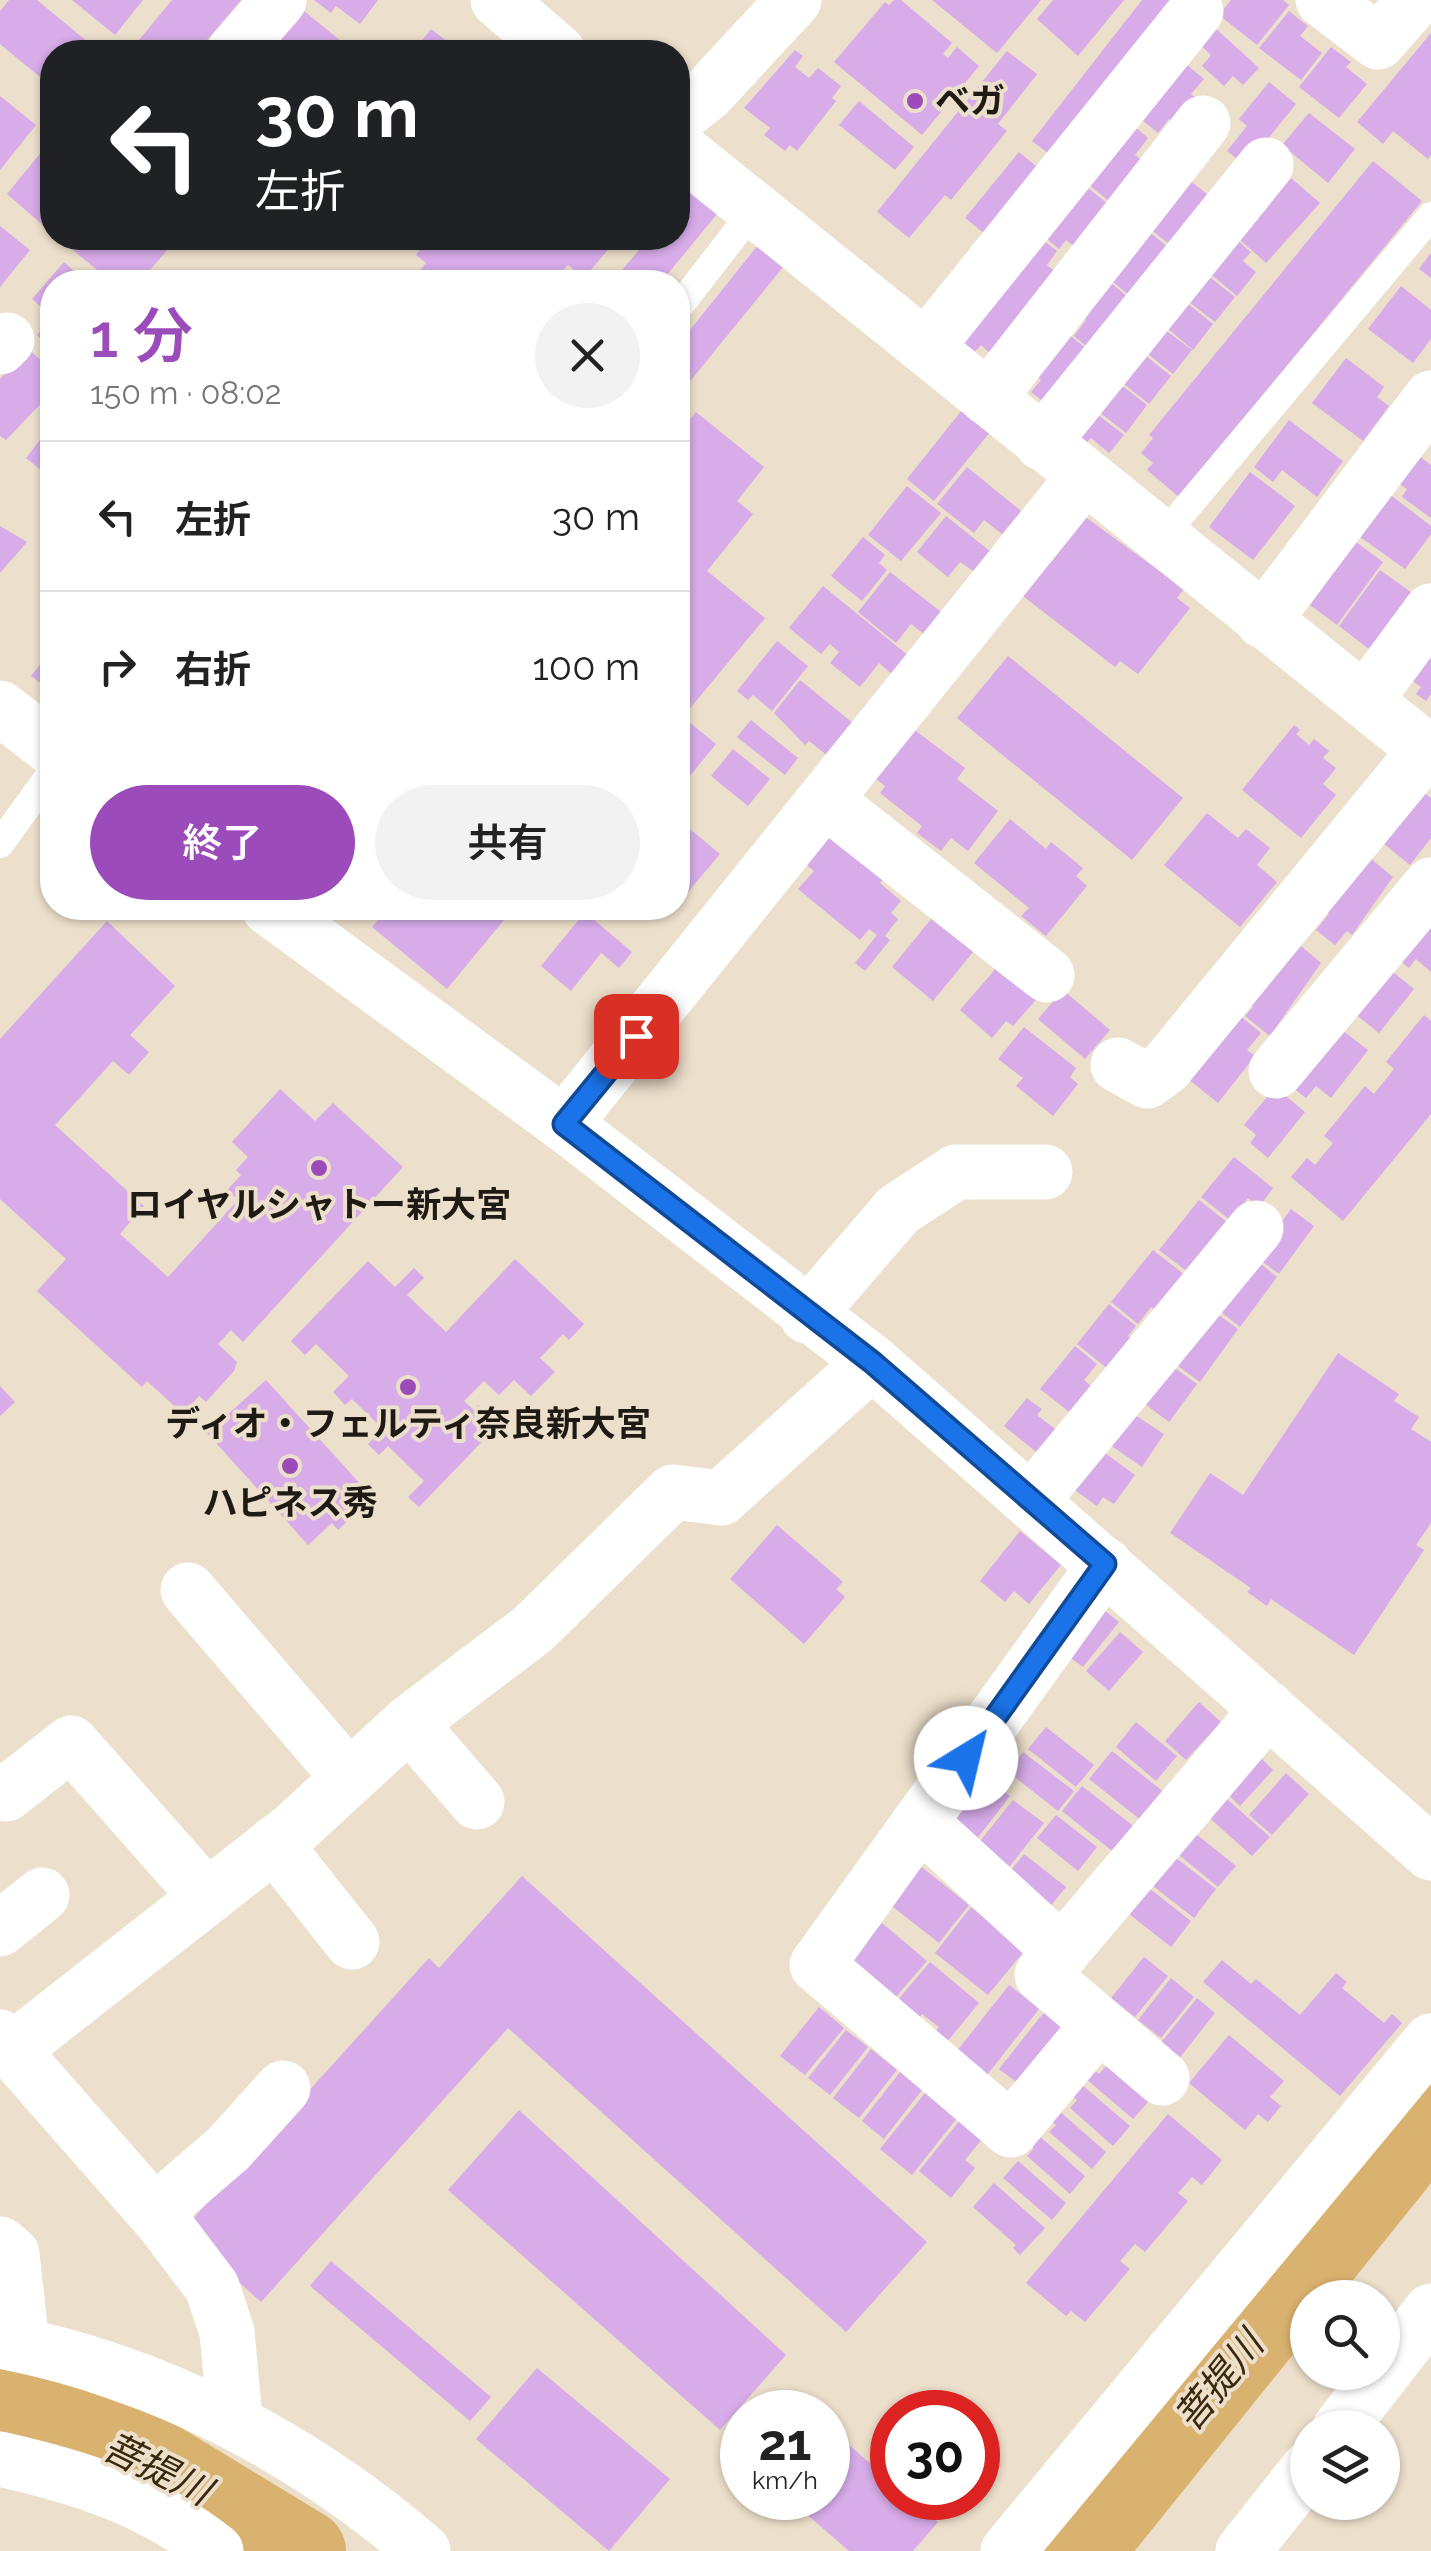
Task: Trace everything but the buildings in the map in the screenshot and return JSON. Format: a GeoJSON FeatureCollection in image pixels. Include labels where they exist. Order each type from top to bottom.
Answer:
{"type":"FeatureCollection","features":[{"type":"Feature","properties":{"kind":"street"},"geometry":{"type":"LineString","coordinates":[[244,40],[278,0]]}},
{"type":"Feature","properties":{"kind":"street"},"geometry":{"type":"LineString","coordinates":[[498,0],[544,40]]}},
{"type":"Feature","properties":{"kind":"street"},"geometry":{"type":"LineString","coordinates":[[690,107],[794,0]]}},
{"type":"Feature","properties":{"kind":"street"},"geometry":{"type":"LineString","coordinates":[[1324,0],[1378,42],[1415,0]]}},
{"type":"Feature","properties":{"kind":"street"},"geometry":{"type":"LineString","coordinates":[[926,347],[1196,10]]}},
{"type":"Feature","properties":{"kind":"street"},"geometry":{"type":"LineString","coordinates":[[988,398],[1203,122]]}},
{"type":"Feature","properties":{"kind":"street"},"geometry":{"type":"LineString","coordinates":[[690,158],[1428,752],[1166,1067],[1147,1081],[1118,1065]]}},
{"type":"Feature","properties":{"kind":"street"},"geometry":{"type":"LineString","coordinates":[[1042,442],[1266,166]]}},
{"type":"Feature","properties":{"kind":"street"},"geometry":{"type":"LineString","coordinates":[[1262,622],[1431,398]]}},
{"type":"Feature","properties":{"kind":"street"},"geometry":{"type":"LineString","coordinates":[[564,1124],[1084,477]]}},
{"type":"Feature","properties":{"kind":"street"},"geometry":{"type":"LineString","coordinates":[[1366,700],[1431,612]]}},
{"type":"Feature","properties":{"kind":"street"},"geometry":{"type":"LineString","coordinates":[[0,708],[40,739]]}},
{"type":"Feature","properties":{"kind":"street"},"geometry":{"type":"LineString","coordinates":[[825,800],[1047,975]]}},
{"type":"Feature","properties":{"kind":"street"},"geometry":{"type":"LineString","coordinates":[[1276,1071],[1431,885]]}},
{"type":"Feature","properties":{"kind":"street"},"geometry":{"type":"LineString","coordinates":[[285,920],[564,1124],[872,1362],[1431,1853]]}},
{"type":"Feature","properties":{"kind":"street"},"geometry":{"type":"LineString","coordinates":[[808,1316],[898,1210],[956,1172],[1045,1172]]}},
{"type":"Feature","properties":{"kind":"street"},"geometry":{"type":"LineString","coordinates":[[1032,1500],[1256,1228]]}},
{"type":"Feature","properties":{"kind":"street"},"geometry":{"type":"LineString","coordinates":[[234,2419],[227,2332],[212,2286],[162,2221],[6,2043],[274,1844],[409,1723],[610,1564],[673,1492],[720,1498],[872,1362]]}},
{"type":"Feature","properties":{"kind":"street"},"geometry":{"type":"LineString","coordinates":[[1099,2024],[1011,2130],[817,1965],[1105,1564]]}},
{"type":"Feature","properties":{"kind":"street"},"geometry":{"type":"LineString","coordinates":[[188,1590],[348,1778]]}},
{"type":"Feature","properties":{"kind":"street"},"geometry":{"type":"LineString","coordinates":[[1162,2078],[1042,1976],[1268,1708]]}},
{"type":"Feature","properties":{"kind":"street"},"geometry":{"type":"LineString","coordinates":[[409,1723],[478,1802]]}},
{"type":"Feature","properties":{"kind":"street"},"geometry":{"type":"LineString","coordinates":[[0,1790],[6,1794],[70,1743],[207,1897]]}},
{"type":"Feature","properties":{"kind":"street"},"geometry":{"type":"LineString","coordinates":[[920,1822],[1062,1952]]}},
{"type":"Feature","properties":{"kind":"street"},"geometry":{"type":"LineString","coordinates":[[274,1844],[352,1942]]}},
{"type":"Feature","properties":{"kind":"street"},"geometry":{"type":"LineString","coordinates":[[0,1929],[42,1896]]}},
{"type":"Feature","properties":{"kind":"street"},"geometry":{"type":"LineString","coordinates":[[1008,2551],[1431,2041]]}},
{"type":"Feature","properties":{"kind":"street"},"geometry":{"type":"LineString","coordinates":[[162,2221],[171,2198],[228,2148],[284,2088]]}},
{"type":"Feature","properties":{"kind":"street"},"geometry":{"type":"LineString","coordinates":[[0,2244],[12,2254],[11,2343],[126,2377],[234,2419],[362,2500],[393,2544]]}},
{"type":"Feature","properties":{"kind":"street"},"geometry":{"type":"LineString","coordinates":[[1354,2410],[1431,2311]]}},
{"type":"Feature","properties":{"kind":"street"},"geometry":{"type":"LineString","coordinates":[[0,2459],[104,2484],[194,2534],[216,2551]]}},
{"type":"Feature","properties":{"kind":"street"},"geometry":{"type":"LineString","coordinates":[[1243,2551],[1290,2492]]}},
{"type":"Feature","properties":{"kind":"lane"},"geometry":{"type":"LineString","coordinates":[[690,292],[753,211]]}},
{"type":"Feature","properties":{"kind":"lane"},"geometry":{"type":"LineString","coordinates":[[1162,537],[1431,216]]}},
{"type":"Feature","properties":{"kind":"lane"},"geometry":{"type":"LineString","coordinates":[[0,844],[40,789]]}},
{"type":"Feature","properties":{"kind":"waterway","name":"菩提川"},"geometry":{"type":"LineString","coordinates":[[1082,2551],[1431,2118]]}},
{"type":"Feature","properties":{"kind":"waterway","name":"菩提川"},"geometry":{"type":"LineString","coordinates":[[0,2404],[152,2458],[305,2551]]}},
{"type":"Feature","properties":{"kind":"place","name":"ベガ"},"geometry":{"type":"Point","coordinates":[915,101]}},
{"type":"Feature","properties":{"kind":"place","name":"ロイヤルシャトー新大宮"},"geometry":{"type":"Point","coordinates":[319,1168]}},
{"type":"Feature","properties":{"kind":"place","name":"ディオ・フェルティ奈良新大宮"},"geometry":{"type":"Point","coordinates":[408,1387]}},
{"type":"Feature","properties":{"kind":"place","name":"ハピネス秀"},"geometry":{"type":"Point","coordinates":[290,1466]}},
{"type":"Feature","properties":{"kind":"route"},"geometry":{"type":"LineString","coordinates":[[636,1036],[564,1124],[872,1362],[1105,1564],[966,1758]]}}]}
